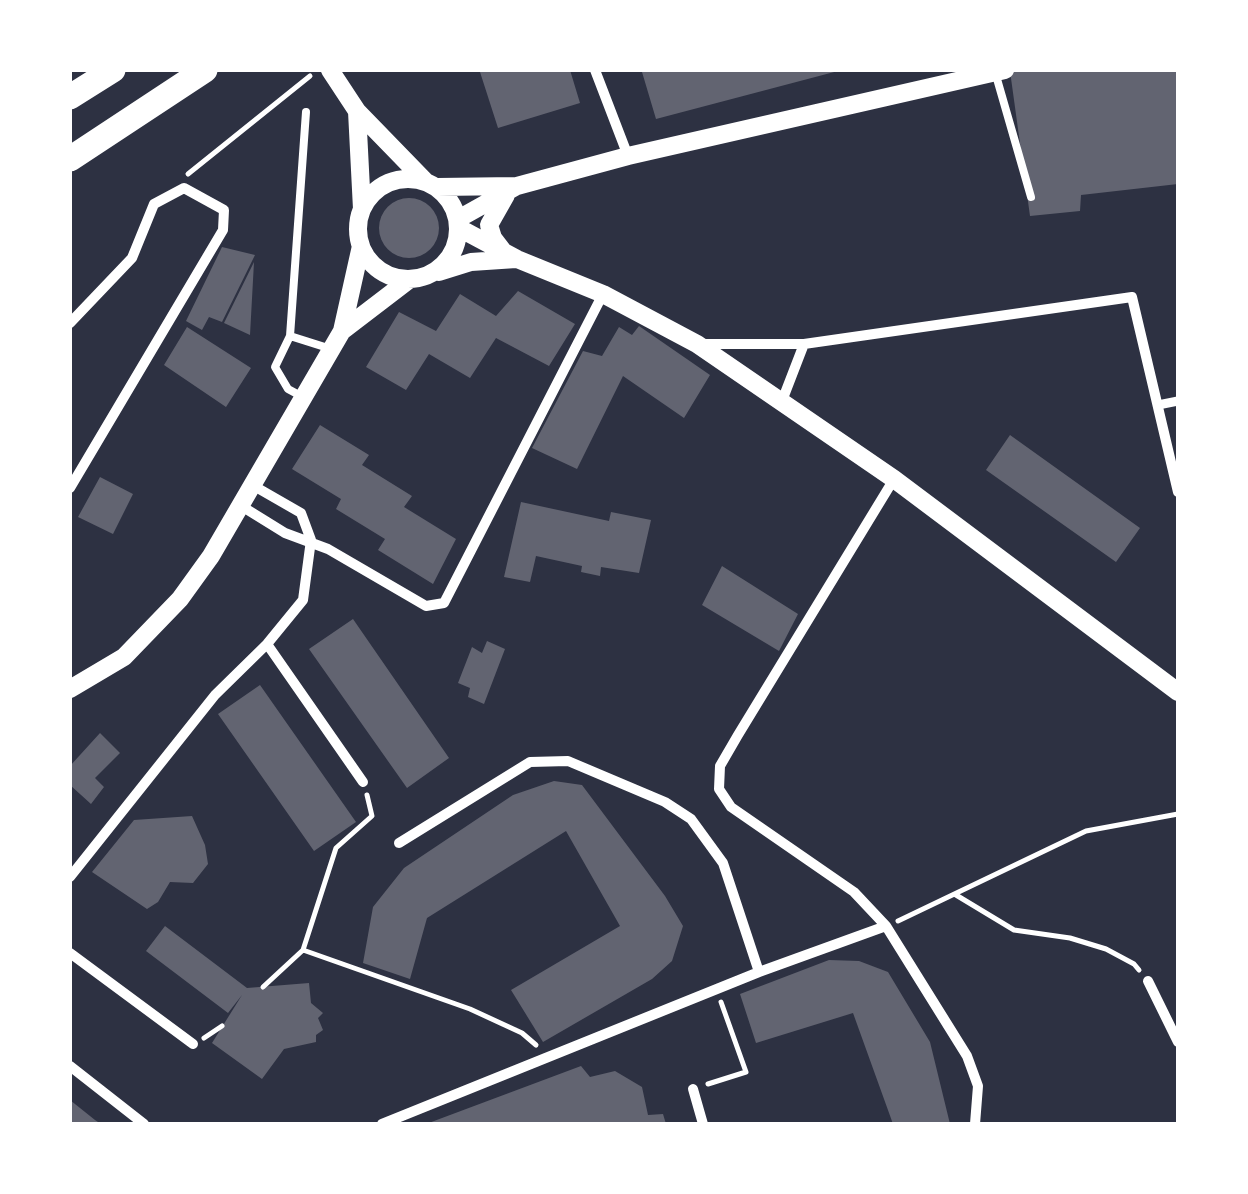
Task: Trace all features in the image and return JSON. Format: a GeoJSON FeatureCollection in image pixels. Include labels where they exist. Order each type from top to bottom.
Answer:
{"type":"FeatureCollection","features":[{"type":"Feature","properties":{"kind":"highway"},"geometry":{"type":"LineString","coordinates":[[70,98],[113,70]]}},
{"type":"Feature","properties":{"kind":"highway"},"geometry":{"type":"LineString","coordinates":[[70,159],[205,70]]}},
{"type":"Feature","properties":{"kind":"street"},"geometry":{"type":"LineString","coordinates":[[330,70],[357,111],[454,206],[458,223],[457,244],[450,258],[342,331]]}},
{"type":"Feature","properties":{"kind":"street"},"geometry":{"type":"LineString","coordinates":[[595,70],[628,156]]}},
{"type":"Feature","properties":{"kind":"street"},"geometry":{"type":"LineString","coordinates":[[458,223],[512,190],[628,156],[994,72]]}},
{"type":"Feature","properties":{"kind":"street"},"geometry":{"type":"LineString","coordinates":[[357,111],[362,208],[358,234],[369,260],[380,270],[417,278],[470,262],[510,256]]}},
{"type":"Feature","properties":{"kind":"street"},"geometry":{"type":"LineString","coordinates":[[362,208],[382,186],[396,180],[512,190]]}},
{"type":"Feature","properties":{"kind":"street"},"geometry":{"type":"LineString","coordinates":[[70,323],[132,258],[154,204],[184,188],[224,210],[224,230],[70,488]]}},
{"type":"Feature","properties":{"kind":"street"},"geometry":{"type":"LineString","coordinates":[[510,256],[493,238],[490,225],[512,190]]}},
{"type":"Feature","properties":{"kind":"street"},"geometry":{"type":"LineString","coordinates":[[458,223],[510,256],[603,294],[697,344],[894,479],[1178,692]]}},
{"type":"Feature","properties":{"kind":"street"},"geometry":{"type":"LineString","coordinates":[[70,690],[124,657],[195,580],[243,506],[342,331],[362,246]]}},
{"type":"Feature","properties":{"kind":"street"},"geometry":{"type":"LineString","coordinates":[[243,506],[285,533],[311,540],[426,606],[444,603],[603,294]]}},
{"type":"Feature","properties":{"kind":"street"},"geometry":{"type":"LineString","coordinates":[[697,344],[804,344],[1132,297],[1178,492]]}},
{"type":"Feature","properties":{"kind":"street"},"geometry":{"type":"LineString","coordinates":[[782,402],[804,344]]}},
{"type":"Feature","properties":{"kind":"street"},"geometry":{"type":"LineString","coordinates":[[1158,405],[1178,401]]}},
{"type":"Feature","properties":{"kind":"street"},"geometry":{"type":"LineString","coordinates":[[894,479],[738,734],[720,766],[719,790],[731,807],[854,892],[886,926],[967,1056],[978,1086],[975,1124]]}},
{"type":"Feature","properties":{"kind":"street"},"geometry":{"type":"LineString","coordinates":[[70,877],[215,696],[267,644],[303,600],[311,540],[300,513],[254,486]]}},
{"type":"Feature","properties":{"kind":"street"},"geometry":{"type":"LineString","coordinates":[[267,644],[364,782]]}},
{"type":"Feature","properties":{"kind":"street"},"geometry":{"type":"LineString","coordinates":[[399,843],[530,762],[568,761],[666,802],[691,819],[723,863],[760,972]]}},
{"type":"Feature","properties":{"kind":"street"},"geometry":{"type":"LineString","coordinates":[[382,1124],[760,972],[886,926]]}},
{"type":"Feature","properties":{"kind":"street"},"geometry":{"type":"LineString","coordinates":[[70,953],[193,1044]]}},
{"type":"Feature","properties":{"kind":"street"},"geometry":{"type":"LineString","coordinates":[[1148,981],[1177,1038]]}},
{"type":"Feature","properties":{"kind":"street"},"geometry":{"type":"LineString","coordinates":[[70,1066],[144,1124]]}},
{"type":"Feature","properties":{"kind":"street"},"geometry":{"type":"LineString","coordinates":[[694,1089],[703,1124]]}},
{"type":"Feature","properties":{"kind":"lane"},"geometry":{"type":"LineString","coordinates":[[994,72],[1031,198]]}},
{"type":"Feature","properties":{"kind":"lane"},"geometry":{"type":"LineString","coordinates":[[304,398],[288,389],[275,367],[290,336],[306,112]]}},
{"type":"Feature","properties":{"kind":"lane"},"geometry":{"type":"LineString","coordinates":[[290,336],[333,349]]}},
{"type":"Feature","properties":{"kind":"path"},"geometry":{"type":"LineString","coordinates":[[174,193],[188,174],[310,76]]}},
{"type":"Feature","properties":{"kind":"path"},"geometry":{"type":"LineString","coordinates":[[263,986],[303,950],[336,848],[372,816],[364,782]]}},
{"type":"Feature","properties":{"kind":"path"},"geometry":{"type":"LineString","coordinates":[[886,926],[1086,831],[1178,814]]}},
{"type":"Feature","properties":{"kind":"path"},"geometry":{"type":"LineString","coordinates":[[956,895],[1014,930],[1070,938],[1106,949],[1134,964],[1148,981]]}},
{"type":"Feature","properties":{"kind":"path"},"geometry":{"type":"LineString","coordinates":[[303,950],[470,1009],[522,1033],[550,1056]]}},
{"type":"Feature","properties":{"kind":"path"},"geometry":{"type":"LineString","coordinates":[[694,1089],[746,1072],[717,990]]}},
{"type":"Feature","properties":{"kind":"building"},"geometry":{"type":"Polygon","coordinates":[[[570,70],[580,103],[498,128],[480,72],[570,70]]]}},
{"type":"Feature","properties":{"kind":"building"},"geometry":{"type":"Polygon","coordinates":[[[1178,70],[1178,184],[1081,195],[1080,211],[1030,216],[1010,71],[1178,70]]]}},
{"type":"Feature","properties":{"kind":"building"},"geometry":{"type":"Polygon","coordinates":[[[838,71],[656,119],[642,72],[838,71]]]}},
{"type":"Feature","properties":{"kind":"building"},"geometry":{"type":"Polygon","coordinates":[[[409,198],[430,207],[439,228],[430,249],[409,258],[388,249],[379,228],[388,207],[409,198]]]}},
{"type":"Feature","properties":{"kind":"building"},"geometry":{"type":"Polygon","coordinates":[[[222,247],[255,255],[222,322],[209,317],[202,330],[186,321],[222,247]]]}},
{"type":"Feature","properties":{"kind":"building"},"geometry":{"type":"Polygon","coordinates":[[[254,262],[250,335],[224,323],[254,262]]]}},
{"type":"Feature","properties":{"kind":"building"},"geometry":{"type":"Polygon","coordinates":[[[518,291],[575,324],[549,366],[496,338],[470,378],[429,354],[406,390],[366,367],[399,312],[436,331],[460,294],[496,316],[518,291]]]}},
{"type":"Feature","properties":{"kind":"building"},"geometry":{"type":"Polygon","coordinates":[[[639,326],[710,375],[684,418],[623,376],[577,469],[532,448],[583,351],[602,356],[619,327],[632,335],[639,326]]]}},
{"type":"Feature","properties":{"kind":"building"},"geometry":{"type":"Polygon","coordinates":[[[187,327],[251,368],[226,407],[164,365],[187,327]]]}},
{"type":"Feature","properties":{"kind":"building"},"geometry":{"type":"Polygon","coordinates":[[[320,425],[369,455],[362,465],[412,496],[404,507],[456,539],[433,584],[378,550],[385,539],[336,509],[341,499],[292,469],[320,425]]]}},
{"type":"Feature","properties":{"kind":"building"},"geometry":{"type":"Polygon","coordinates":[[[1010,435],[1140,528],[1116,562],[986,470],[1010,435]]]}},
{"type":"Feature","properties":{"kind":"building"},"geometry":{"type":"Polygon","coordinates":[[[100,477],[133,494],[113,534],[78,517],[100,477]]]}},
{"type":"Feature","properties":{"kind":"building"},"geometry":{"type":"Polygon","coordinates":[[[521,502],[609,521],[611,512],[651,520],[639,573],[601,567],[600,576],[581,572],[582,566],[536,556],[530,582],[504,577],[521,502]]]}},
{"type":"Feature","properties":{"kind":"building"},"geometry":{"type":"Polygon","coordinates":[[[722,566],[798,614],[779,651],[702,605],[722,566]]]}},
{"type":"Feature","properties":{"kind":"building"},"geometry":{"type":"Polygon","coordinates":[[[353,619],[449,758],[407,788],[309,649],[353,619]]]}},
{"type":"Feature","properties":{"kind":"building"},"geometry":{"type":"Polygon","coordinates":[[[487,641],[505,649],[484,704],[468,697],[470,688],[458,683],[472,647],[482,653],[487,641]]]}},
{"type":"Feature","properties":{"kind":"building"},"geometry":{"type":"Polygon","coordinates":[[[260,685],[356,822],[314,851],[218,714],[260,685]]]}},
{"type":"Feature","properties":{"kind":"building"},"geometry":{"type":"Polygon","coordinates":[[[100,733],[120,753],[95,778],[104,787],[91,804],[70,785],[70,766],[100,733]]]}},
{"type":"Feature","properties":{"kind":"building"},"geometry":{"type":"Polygon","coordinates":[[[554,781],[582,785],[665,896],[683,926],[672,961],[652,979],[543,1042],[511,990],[620,926],[566,831],[427,918],[410,979],[363,963],[373,907],[404,868],[513,795],[554,781]]]}},
{"type":"Feature","properties":{"kind":"building"},"geometry":{"type":"Polygon","coordinates":[[[192,816],[205,845],[208,864],[193,883],[170,882],[158,902],[147,909],[92,872],[134,820],[192,816]]]}},
{"type":"Feature","properties":{"kind":"building"},"geometry":{"type":"Polygon","coordinates":[[[165,926],[247,988],[309,983],[311,1003],[323,1013],[318,1018],[323,1030],[316,1035],[316,1042],[284,1049],[262,1079],[212,1043],[242,995],[228,1013],[146,951],[165,926]]]}},
{"type":"Feature","properties":{"kind":"building"},"geometry":{"type":"Polygon","coordinates":[[[829,960],[859,961],[888,972],[930,1042],[950,1124],[893,1124],[853,1013],[756,1043],[740,994],[829,960]]]}},
{"type":"Feature","properties":{"kind":"building"},"geometry":{"type":"Polygon","coordinates":[[[581,1066],[590,1077],[615,1071],[642,1087],[648,1115],[663,1114],[666,1124],[426,1124],[581,1066]]]}},
{"type":"Feature","properties":{"kind":"building"},"geometry":{"type":"Polygon","coordinates":[[[70,1100],[95,1120],[101,1124],[70,1124],[70,1100]]]}}]}
